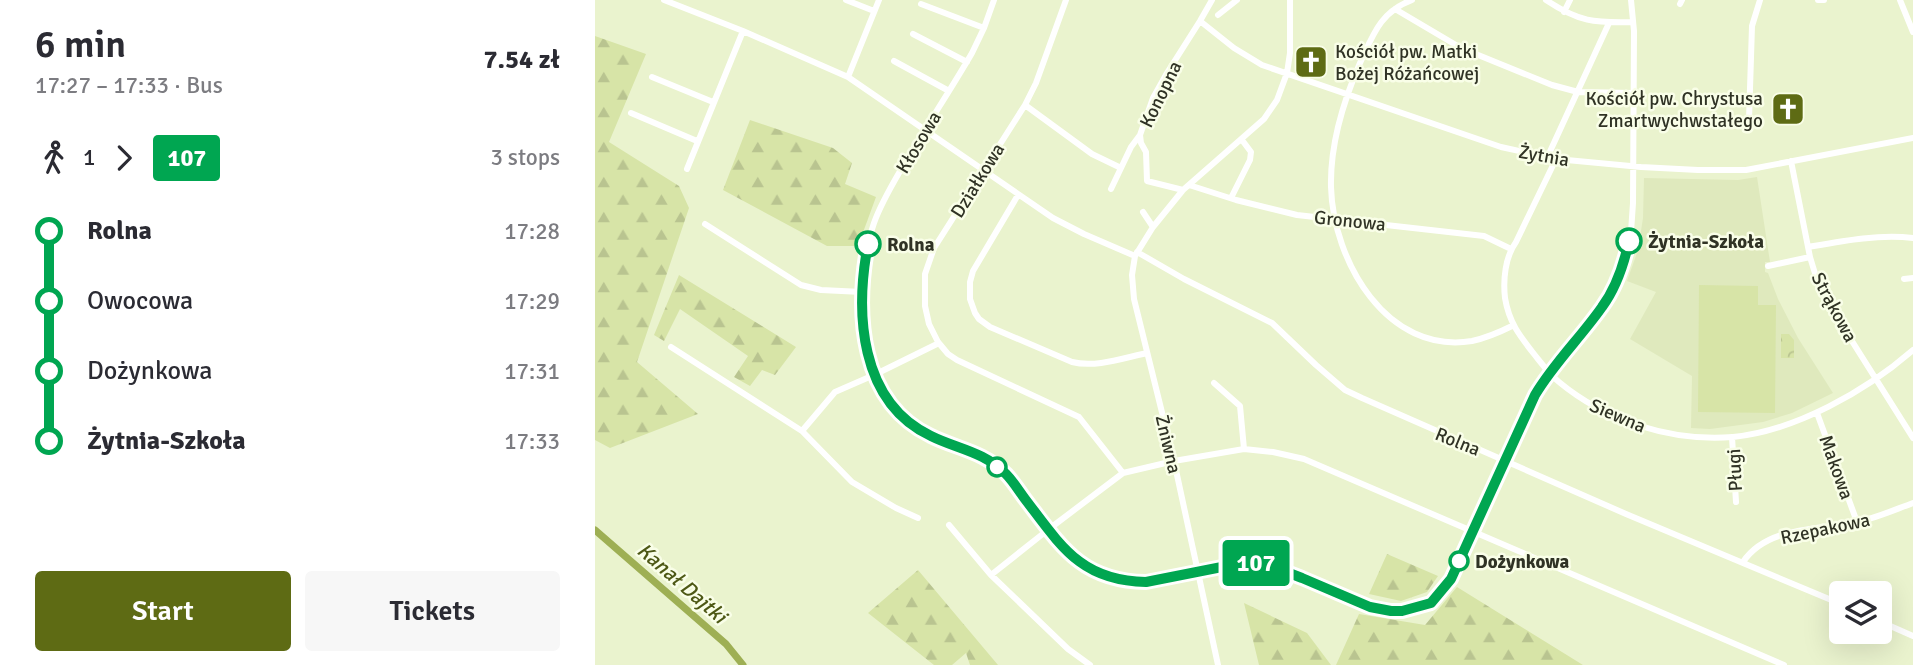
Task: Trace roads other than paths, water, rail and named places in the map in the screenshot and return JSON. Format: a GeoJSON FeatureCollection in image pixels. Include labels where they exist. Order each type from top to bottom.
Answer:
{"type":"FeatureCollection","features":[{"type":"Feature","properties":{"kind":"street","name":"Rolna"},"geometry":{"type":"LineString","coordinates":[[664,0],[848,77],[1053,218],[1084,234],[1136,254],[1272,323],[1345,390],[1626,514],[1829,599]]}},
{"type":"Feature","properties":{"kind":"street"},"geometry":{"type":"LineString","coordinates":[[846,0],[874,11]]}},
{"type":"Feature","properties":{"kind":"street"},"geometry":{"type":"LineString","coordinates":[[848,77],[879,0]]}},
{"type":"Feature","properties":{"kind":"street","name":"Kłosowa"},"geometry":{"type":"LineString","coordinates":[[993,0],[984,28],[967,62],[883,201],[873,223],[864,264],[863,328],[874,375],[884,395],[897,413],[915,427],[932,437],[974,451],[1006,474],[1071,555],[1105,577],[1146,582],[1242,563],[1263,563],[1370,607],[1391,611],[1402,611],[1431,603],[1451,579],[1535,395],[1603,305],[1618,277],[1631,232],[1632,0]]}},
{"type":"Feature","properties":{"kind":"street","name":"Działkowa"},"geometry":{"type":"LineString","coordinates":[[939,343],[929,324],[925,306],[925,274],[934,248],[1025,106],[1066,0]]}},
{"type":"Feature","properties":{"kind":"street","name":"Konopna"},"geometry":{"type":"LineString","coordinates":[[1111,189],[1131,147],[1140,135],[1153,98],[1212,0]]}},
{"type":"Feature","properties":{"kind":"street"},"geometry":{"type":"LineString","coordinates":[[1218,15],[1237,0]]}},
{"type":"Feature","properties":{"kind":"street","name":"Żniwna"},"geometry":{"type":"LineString","coordinates":[[1218,665],[1174,461],[1134,299],[1132,275],[1136,254],[1153,227],[1183,190],[1264,119],[1277,100],[1287,73],[1290,0]]}},
{"type":"Feature","properties":{"kind":"street"},"geometry":{"type":"LineString","coordinates":[[1412,0],[1379,22],[1346,93],[1332,161],[1331,191],[1335,219],[1350,265],[1360,283],[1394,322],[1432,339],[1451,342],[1472,341],[1494,335],[1512,326]]}},
{"type":"Feature","properties":{"kind":"street"},"geometry":{"type":"LineString","coordinates":[[1546,0],[1579,19],[1609,23],[1633,22]]}},
{"type":"Feature","properties":{"kind":"street"},"geometry":{"type":"LineString","coordinates":[[1564,12],[1570,0]]}},
{"type":"Feature","properties":{"kind":"street"},"geometry":{"type":"LineString","coordinates":[[1749,120],[1752,26],[1760,0]]}},
{"type":"Feature","properties":{"kind":"street"},"geometry":{"type":"LineString","coordinates":[[1818,0],[1824,0]]}},
{"type":"Feature","properties":{"kind":"street"},"geometry":{"type":"LineString","coordinates":[[1900,0],[1913,33]]}},
{"type":"Feature","properties":{"kind":"street"},"geometry":{"type":"LineString","coordinates":[[921,4],[984,28]]}},
{"type":"Feature","properties":{"kind":"street"},"geometry":{"type":"LineString","coordinates":[[1395,9],[1461,48],[1552,85],[1578,92],[1633,93]]}},
{"type":"Feature","properties":{"kind":"street","name":"Żytnia"},"geometry":{"type":"LineString","coordinates":[[1200,21],[1234,48],[1262,65],[1501,147],[1547,158],[1698,170],[1746,170],[1913,138]]}},
{"type":"Feature","properties":{"kind":"street"},"geometry":{"type":"LineString","coordinates":[[1547,158],[1609,23]]}},
{"type":"Feature","properties":{"kind":"street"},"geometry":{"type":"LineString","coordinates":[[687,169],[743,32]]}},
{"type":"Feature","properties":{"kind":"street"},"geometry":{"type":"LineString","coordinates":[[913,34],[967,62]]}},
{"type":"Feature","properties":{"kind":"street"},"geometry":{"type":"LineString","coordinates":[[894,61],[949,91]]}},
{"type":"Feature","properties":{"kind":"street"},"geometry":{"type":"LineString","coordinates":[[652,77],[713,102]]}},
{"type":"Feature","properties":{"kind":"street"},"geometry":{"type":"LineString","coordinates":[[1025,106],[1091,154],[1121,168]]}},
{"type":"Feature","properties":{"kind":"street"},"geometry":{"type":"LineString","coordinates":[[631,113],[697,141]]}},
{"type":"Feature","properties":{"kind":"street"},"geometry":{"type":"LineString","coordinates":[[1140,135],[1146,152],[1147,181],[1183,190]]}},
{"type":"Feature","properties":{"kind":"street"},"geometry":{"type":"LineString","coordinates":[[1231,198],[1250,160],[1251,152],[1242,140]]}},
{"type":"Feature","properties":{"kind":"street","name":"Siewna"},"geometry":{"type":"LineString","coordinates":[[1556,159],[1511,249],[1504,288],[1512,326],[1549,373],[1584,400],[1624,420],[1653,430],[1732,437],[1782,427],[1817,413],[1877,378],[1913,350]]}},
{"type":"Feature","properties":{"kind":"street","name":"Strąkowa"},"geometry":{"type":"LineString","coordinates":[[1791,161],[1817,281],[1913,438]]}},
{"type":"Feature","properties":{"kind":"street","name":"Gronowa"},"geometry":{"type":"LineString","coordinates":[[1189,185],[1297,215],[1473,234],[1484,236],[1511,249]]}},
{"type":"Feature","properties":{"kind":"street"},"geometry":{"type":"LineString","coordinates":[[1018,195],[972,271],[969,282],[970,299],[977,317],[990,327],[1072,362],[1094,364],[1147,353]]}},
{"type":"Feature","properties":{"kind":"street"},"geometry":{"type":"LineString","coordinates":[[1143,212],[1153,227]]}},
{"type":"Feature","properties":{"kind":"street"},"geometry":{"type":"LineString","coordinates":[[705,224],[801,285],[821,290],[862,292]]}},
{"type":"Feature","properties":{"kind":"street"},"geometry":{"type":"LineString","coordinates":[[1808,247],[1856,239],[1913,238]]}},
{"type":"Feature","properties":{"kind":"street"},"geometry":{"type":"LineString","coordinates":[[1768,266],[1810,257]]}},
{"type":"Feature","properties":{"kind":"street"},"geometry":{"type":"LineString","coordinates":[[1904,279],[1913,278]]}},
{"type":"Feature","properties":{"kind":"street"},"geometry":{"type":"LineString","coordinates":[[802,431],[835,392],[939,343],[957,360],[1079,417],[1123,473]]}},
{"type":"Feature","properties":{"kind":"street"},"geometry":{"type":"LineString","coordinates":[[671,347],[802,431],[852,482],[918,518]]}},
{"type":"Feature","properties":{"kind":"street"},"geometry":{"type":"LineString","coordinates":[[1214,383],[1240,406],[1244,449]]}},
{"type":"Feature","properties":{"kind":"street","name":"Makowa"},"geometry":{"type":"LineString","coordinates":[[1817,413],[1857,522]]}},
{"type":"Feature","properties":{"kind":"street","name":"Pługi"},"geometry":{"type":"LineString","coordinates":[[1732,437],[1736,502]]}},
{"type":"Feature","properties":{"kind":"street"},"geometry":{"type":"LineString","coordinates":[[991,575],[1123,473],[1244,449],[1273,452],[1304,459],[1784,665]]}},
{"type":"Feature","properties":{"kind":"street","name":"Rzepakowa"},"geometry":{"type":"LineString","coordinates":[[1743,562],[1749,552],[1763,542],[1779,536],[1857,522],[1913,503]]}},
{"type":"Feature","properties":{"kind":"street"},"geometry":{"type":"LineString","coordinates":[[949,525],[991,575],[1068,649],[1090,665]]}},
{"type":"Feature","properties":{"kind":"street"},"geometry":{"type":"LineString","coordinates":[[1892,626],[1913,635]]}},
{"type":"Feature","properties":{"kind":"waterway","name":"Kanał Dajtki"},"geometry":{"type":"LineString","coordinates":[[595,530],[726,644],[743,665]]}},
{"type":"Feature","properties":{"kind":"place","name":"Kościół pw. Matki Bożej Różańcowej"},"geometry":{"type":"Point","coordinates":[1311,62]}},
{"type":"Feature","properties":{"kind":"place","name":"Kościół pw. Chrystusa Zmartwychwstałego"},"geometry":{"type":"Point","coordinates":[1788,109]}},
{"type":"Feature","properties":{"kind":"place","name":"Żytnia-Szkoła"},"geometry":{"type":"Point","coordinates":[1629,241]}},
{"type":"Feature","properties":{"kind":"place","name":"Rolna"},"geometry":{"type":"Point","coordinates":[868,244]}},
{"type":"Feature","properties":{"kind":"place","name":"Dożynkowa"},"geometry":{"type":"Point","coordinates":[1459,561]}}]}
